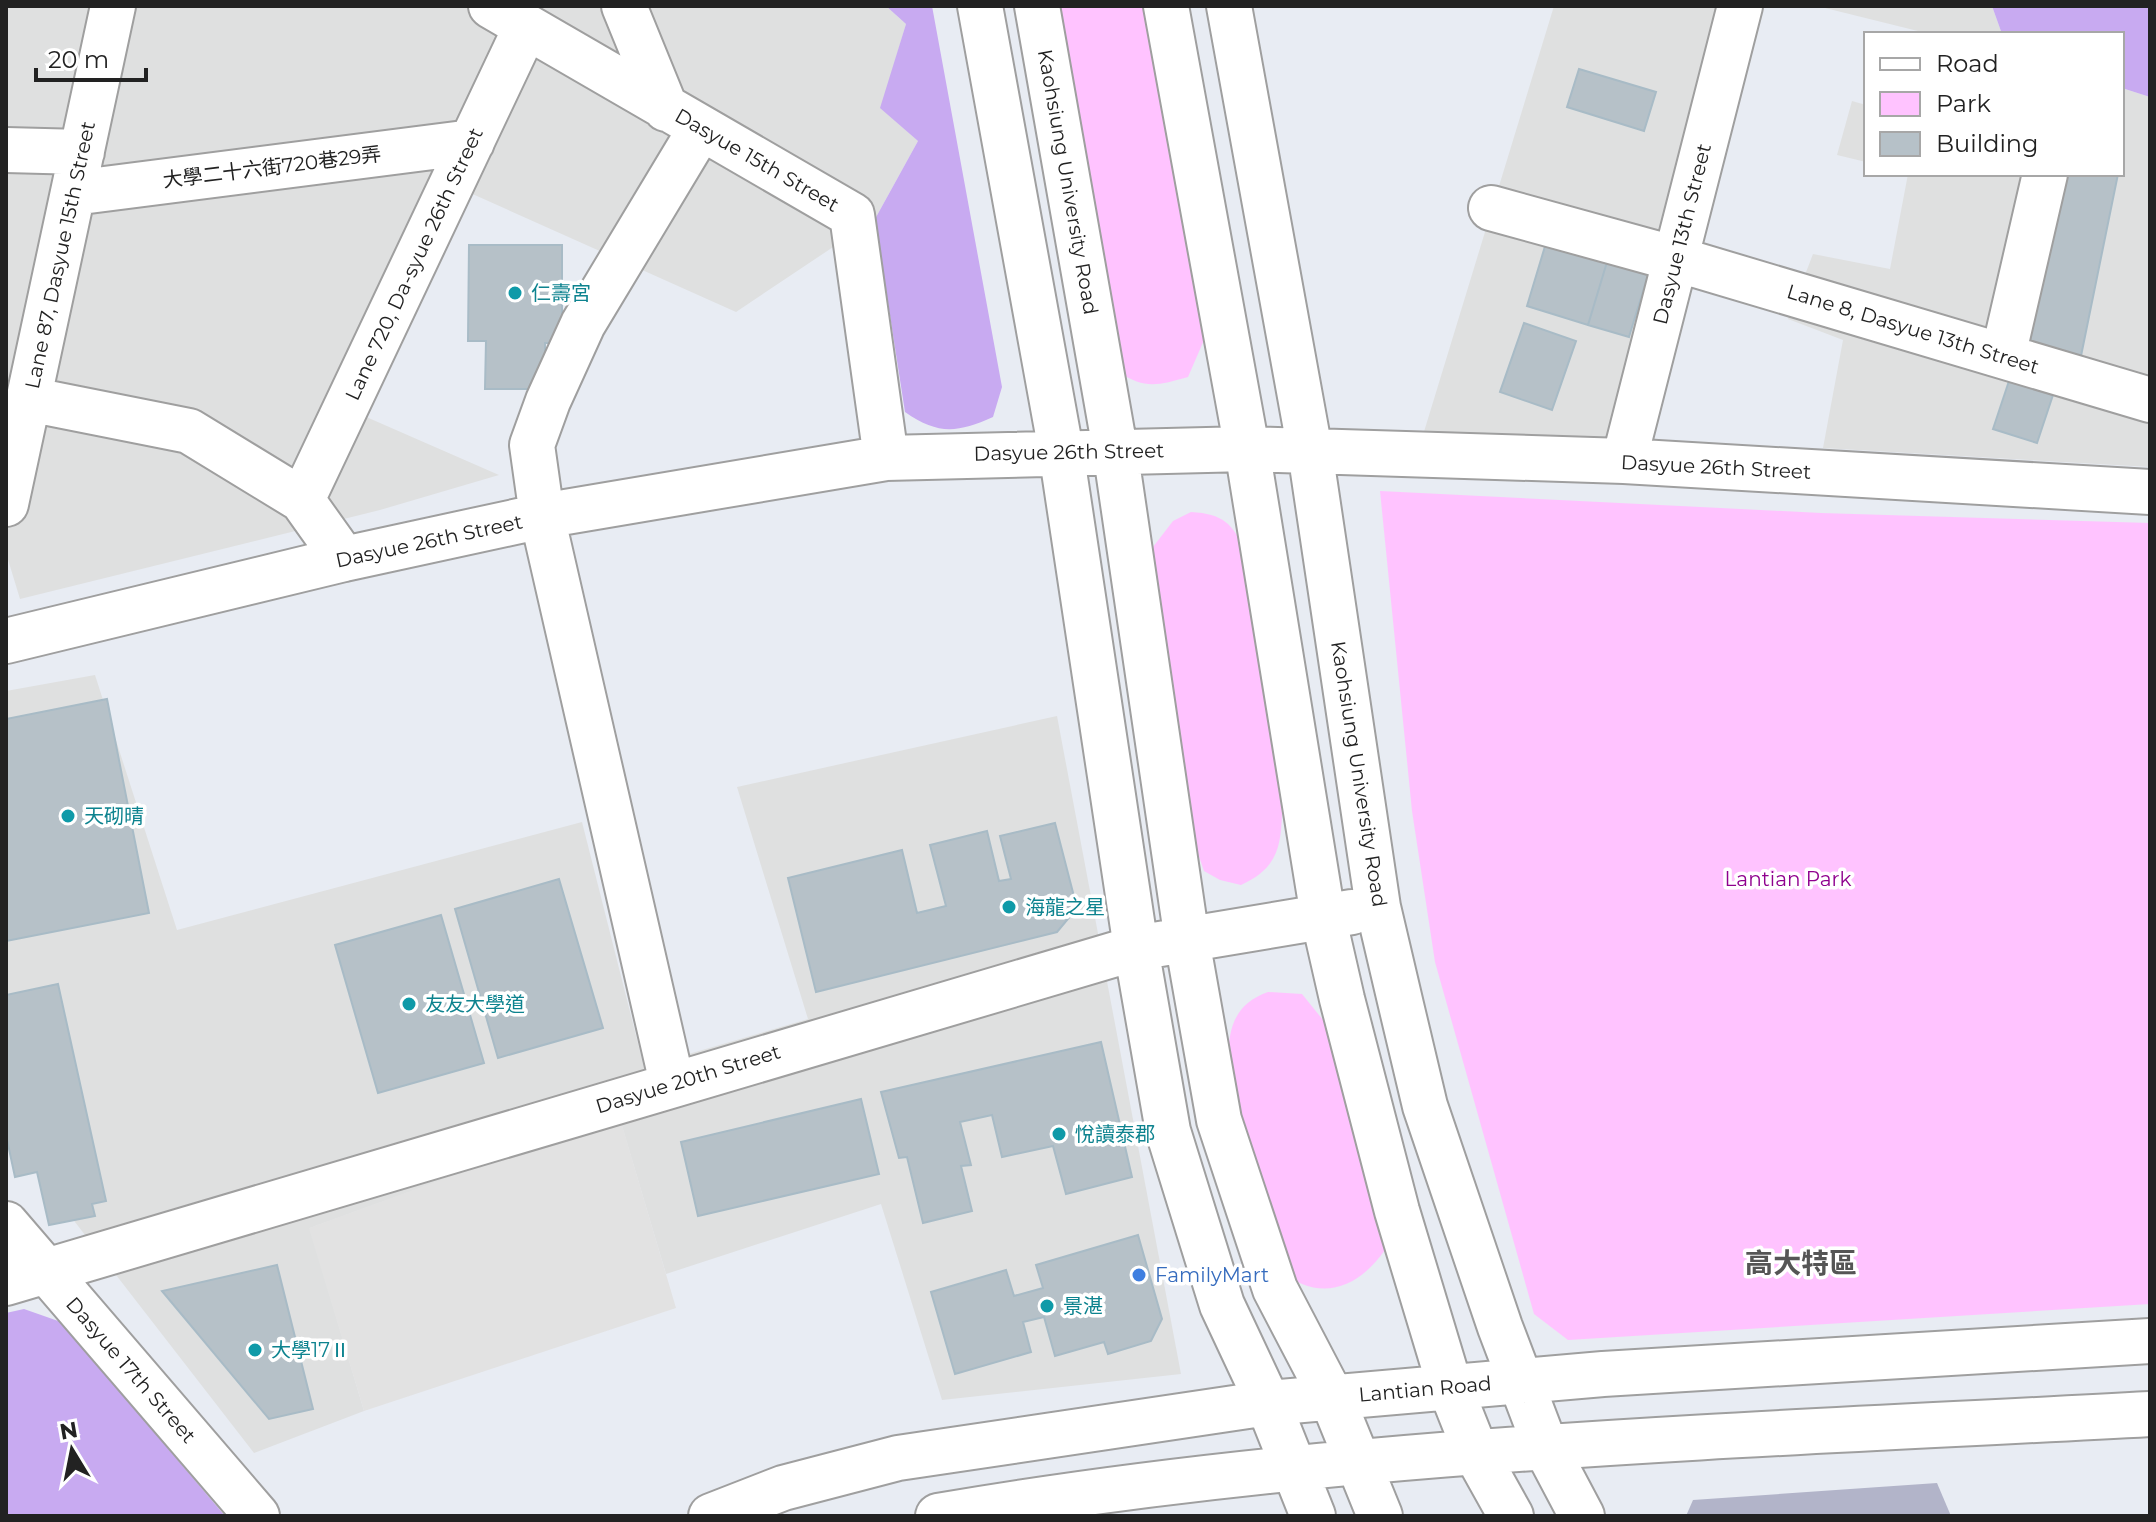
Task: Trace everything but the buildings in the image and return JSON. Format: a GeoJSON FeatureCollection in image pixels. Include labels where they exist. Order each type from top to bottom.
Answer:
{"type":"FeatureCollection","features":[{"type":"Feature","properties":{"kind":"street","name":"Lane 87, Dasyue 15th Street"},"geometry":{"type":"LineString","coordinates":[[6,504],[113,6]]}},
{"type":"Feature","properties":{"kind":"street"},"geometry":{"type":"LineString","coordinates":[[624,6],[684,119],[583,324],[532,445],[542,516],[672,1083]]}},
{"type":"Feature","properties":{"kind":"street"},"geometry":{"type":"LineString","coordinates":[[980,6],[1061,451],[1136,948],[1168,1131],[1222,1305],[1268,1403],[1313,1516]]}},
{"type":"Feature","properties":{"kind":"street","name":"Kaohsiung University Road"},"geometry":{"type":"LineString","coordinates":[[1037,6],[1115,449],[1187,940],[1219,1120],[1275,1289],[1332,1398],[1380,1516]]}},
{"type":"Feature","properties":{"kind":"street"},"geometry":{"type":"LineString","coordinates":[[1166,6],[1247,449],[1323,916],[1370,1111],[1450,1387],[1477,1455],[1511,1516]]}},
{"type":"Feature","properties":{"kind":"street","name":"Kaohsiung University Road"},"geometry":{"type":"LineString","coordinates":[[1229,6],[1310,451],[1378,907],[1425,1106],[1519,1381],[1546,1448],[1582,1516]]}},
{"type":"Feature","properties":{"kind":"street","name":"Dasyue 13th Street"},"geometry":{"type":"LineString","coordinates":[[1624,461],[1740,6]]}},
{"type":"Feature","properties":{"kind":"street","name":"Dasyue 15th Street"},"geometry":{"type":"LineString","coordinates":[[508,17],[852,215],[886,458]]}},
{"type":"Feature","properties":{"kind":"street","name":"Lane 720, Da-syue 26th Street"},"geometry":{"type":"LineString","coordinates":[[302,500],[472,142],[508,17]]}},
{"type":"Feature","properties":{"kind":"street","name":"大學二十六街720巷29弄"},"geometry":{"type":"LineString","coordinates":[[6,150],[78,172],[472,142]]}},
{"type":"Feature","properties":{"kind":"street"},"geometry":{"type":"LineString","coordinates":[[2003,356],[2045,176]]}},
{"type":"Feature","properties":{"kind":"street","name":"Lane 8, Dasyue 13th Street"},"geometry":{"type":"LineString","coordinates":[[1491,208],[1676,259],[2150,400]]}},
{"type":"Feature","properties":{"kind":"street"},"geometry":{"type":"LineString","coordinates":[[28,399],[189,431],[302,500],[344,559]]}},
{"type":"Feature","properties":{"kind":"street","name":"Dasyue 26th Street"},"geometry":{"type":"LineString","coordinates":[[6,641],[344,559],[542,516],[886,458],[1115,449],[1247,449],[1624,461],[2150,492]]}},
{"type":"Feature","properties":{"kind":"street","name":"Dasyue 20th Street"},"geometry":{"type":"LineString","coordinates":[[27,1278],[672,1083],[1136,948],[1378,907]]}},
{"type":"Feature","properties":{"kind":"street","name":"Dasyue 17th Street"},"geometry":{"type":"LineString","coordinates":[[6,1224],[27,1278],[257,1516]]}},
{"type":"Feature","properties":{"kind":"street","name":"Lantian Road"},"geometry":{"type":"LineString","coordinates":[[711,1516],[783,1488],[898,1458],[1268,1403],[1519,1381],[2150,1341]]}},
{"type":"Feature","properties":{"kind":"street"},"geometry":{"type":"LineString","coordinates":[[938,1516],[1055,1507],[1295,1471],[1546,1448],[2150,1414]]}},
{"type":"Feature","properties":{"kind":"street"},"geometry":{"type":"LineString","coordinates":[[1045,1435],[1055,1507]]}},
{"type":"Feature","properties":{"kind":"shaded area"},"geometry":{"type":"Polygon","coordinates":[[[6,6],[886,6],[906,24],[881,108],[918,141],[875,219],[736,312],[468,192],[364,416],[499,475],[380,510],[20,599],[6,553],[6,6]]]}},
{"type":"Feature","properties":{"kind":"shaded area"},"geometry":{"type":"Polygon","coordinates":[[[886,6],[932,6],[1002,387],[993,417],[958,429],[928,425],[905,412],[875,219],[918,141],[880,108],[906,24],[886,6]]]}},
{"type":"Feature","properties":{"kind":"shaded area"},"geometry":{"type":"Polygon","coordinates":[[[1554,6],[1720,6],[1605,443],[1423,435],[1554,6]]]}},
{"type":"Feature","properties":{"kind":"shaded area"},"geometry":{"type":"Polygon","coordinates":[[[1817,6],[1992,6],[2001,32],[1922,32],[1817,6]]]}},
{"type":"Feature","properties":{"kind":"shaded area"},"geometry":{"type":"Polygon","coordinates":[[[1992,6],[2150,6],[2150,97],[2124,89],[2124,32],[2001,32],[1992,6]]]}},
{"type":"Feature","properties":{"kind":"shaded area"},"geometry":{"type":"Polygon","coordinates":[[[2124,89],[2150,97],[2150,467],[1823,448],[1843,340],[1788,319],[1813,254],[1890,269],[1908,176],[2124,176],[2124,89]]]}},
{"type":"Feature","properties":{"kind":"shaded area"},"geometry":{"type":"Polygon","coordinates":[[[1852,101],[1864,104],[1864,162],[1837,155],[1852,101]]]}},
{"type":"Feature","properties":{"kind":"shaded area"},"geometry":{"type":"Polygon","coordinates":[[[95,675],[177,930],[582,822],[644,1067],[808,1019],[737,787],[1057,716],[1181,1374],[942,1400],[881,1204],[666,1274],[619,1116],[310,1228],[364,1411],[254,1453],[6,1133],[6,691],[95,675]]]}},
{"type":"Feature","properties":{"kind":"shaded area"},"geometry":{"type":"Polygon","coordinates":[[[619,1115],[676,1308],[364,1411],[309,1228],[619,1115]]]}},
{"type":"Feature","properties":{"kind":"shaded area"},"geometry":{"type":"Polygon","coordinates":[[[24,1309],[61,1322],[225,1516],[6,1516],[6,1313],[24,1309]]]}},
{"type":"Feature","properties":{"kind":"shaded area"},"geometry":{"type":"Polygon","coordinates":[[[1937,1483],[1951,1516],[1686,1516],[1693,1500],[1937,1483]]]}},
{"type":"Feature","properties":{"kind":"green space"},"geometry":{"type":"Polygon","coordinates":[[[1051,6],[1144,6],[1204,340],[1188,377],[1145,384],[1119,372],[1051,6]]]}},
{"type":"Feature","properties":{"kind":"green space","name":"Lantian Park"},"geometry":{"type":"Polygon","coordinates":[[[1380,491],[1821,513],[2150,523],[2150,1304],[1568,1340],[1534,1314],[1435,962],[1412,811],[1380,491]]]}},
{"type":"Feature","properties":{"kind":"green space"},"geometry":{"type":"Polygon","coordinates":[[[1191,512],[1211,515],[1226,522],[1245,552],[1282,813],[1278,847],[1269,865],[1241,885],[1220,880],[1204,871],[1191,833],[1153,547],[1173,521],[1191,512]]]}},
{"type":"Feature","properties":{"kind":"green space"},"geometry":{"type":"Polygon","coordinates":[[[1268,992],[1302,994],[1323,1020],[1338,1050],[1385,1250],[1360,1276],[1332,1288],[1302,1284],[1272,1263],[1229,1069],[1229,1044],[1234,1022],[1246,1005],[1268,992]]]}},
{"type":"Feature","properties":{"kind":"place","name":"仁壽宮"},"geometry":{"type":"Point","coordinates":[515,293]}},
{"type":"Feature","properties":{"kind":"place","name":"天砌晴"},"geometry":{"type":"Point","coordinates":[68,816]}},
{"type":"Feature","properties":{"kind":"place","name":"海龍之星"},"geometry":{"type":"Point","coordinates":[1009,907]}},
{"type":"Feature","properties":{"kind":"place","name":"友友大學道"},"geometry":{"type":"Point","coordinates":[409,1004]}},
{"type":"Feature","properties":{"kind":"place","name":"悅讀泰郡"},"geometry":{"type":"Point","coordinates":[1059,1134]}},
{"type":"Feature","properties":{"kind":"place","name":"FamilyMart"},"geometry":{"type":"Point","coordinates":[1139,1275]}},
{"type":"Feature","properties":{"kind":"place","name":"景湛"},"geometry":{"type":"Point","coordinates":[1047,1306]}},
{"type":"Feature","properties":{"kind":"place","name":"大學17Ⅱ"},"geometry":{"type":"Point","coordinates":[255,1350]}},
{"type":"Feature","properties":{"kind":"district","name":"高大特區"},"geometry":{"type":"Point","coordinates":[1801,1263]}}]}
